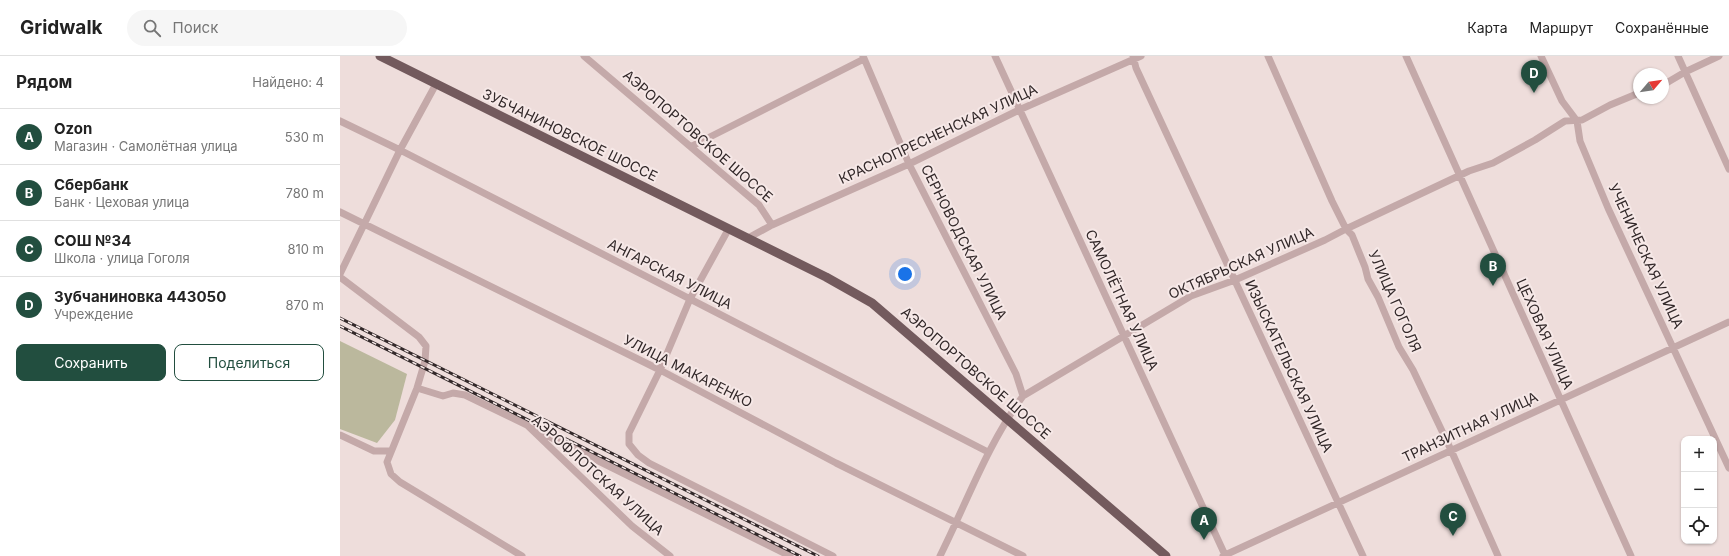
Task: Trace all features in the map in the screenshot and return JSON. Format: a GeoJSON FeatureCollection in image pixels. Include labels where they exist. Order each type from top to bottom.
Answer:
{"type":"FeatureCollection","features":[{"type":"Feature","properties":{"kind":"main road","name":"ЗУБЧАНИНОВСКОЕ ШОССЕ"},"geometry":{"type":"LineString","coordinates":[[384,57],[728,230],[748,238]]}},
{"type":"Feature","properties":{"kind":"main road","name":"АЭРОПОРТОВСКОЕ ШОССЕ"},"geometry":{"type":"LineString","coordinates":[[748,238],[832,280],[872,303],[1166,556]]}},
{"type":"Feature","properties":{"kind":"street","name":"АЭРОПОРТОВСКОЕ ШОССЕ"},"geometry":{"type":"LineString","coordinates":[[584,56],[692,146],[759,205],[772,225]]}},
{"type":"Feature","properties":{"kind":"street","name":"САМОЛЁТНАЯ УЛИЦА"},"geometry":{"type":"LineString","coordinates":[[995,56],[1224,555]]}},
{"type":"Feature","properties":{"kind":"street","name":"УЛИЦА ГОГОЛЯ"},"geometry":{"type":"LineString","coordinates":[[1268,56],[1302,135],[1346,228],[1352,235],[1365,267],[1368,279],[1378,297],[1399,347],[1413,370],[1498,556]]}},
{"type":"Feature","properties":{"kind":"street","name":"ЦЕХОВАЯ УЛИЦА"},"geometry":{"type":"LineString","coordinates":[[1406,56],[1631,556]]}},
{"type":"Feature","properties":{"kind":"street","name":"УЧЕНИЧЕСКАЯ УЛИЦА"},"geometry":{"type":"LineString","coordinates":[[1541,56],[1562,101],[1577,121],[1580,141],[1608,208],[1729,468]]}},
{"type":"Feature","properties":{"kind":"street"},"geometry":{"type":"LineString","coordinates":[[1678,56],[1729,169]]}},
{"type":"Feature","properties":{"kind":"street"},"geometry":{"type":"LineString","coordinates":[[1669,81],[1719,56]]}},
{"type":"Feature","properties":{"kind":"street","name":"КРАСНОПРЕСНЕНСКАЯ УЛИЦА"},"geometry":{"type":"LineString","coordinates":[[748,238],[772,225],[909,164],[1019,110],[1136,57]]}},
{"type":"Feature","properties":{"kind":"street","name":"ИЗЫСКАТЕЛЬСКАЯ УЛИЦА"},"geometry":{"type":"LineString","coordinates":[[1136,57],[1136,68],[1362,556]]}},
{"type":"Feature","properties":{"kind":"street"},"geometry":{"type":"LineString","coordinates":[[692,146],[864,58]]}},
{"type":"Feature","properties":{"kind":"street","name":"СЕРНОВОДСКАЯ УЛИЦА"},"geometry":{"type":"LineString","coordinates":[[864,58],[909,164],[1016,374],[1023,396]]}},
{"type":"Feature","properties":{"kind":"street"},"geometry":{"type":"LineString","coordinates":[[340,274],[400,150],[436,84]]}},
{"type":"Feature","properties":{"kind":"street","name":"ОКТЯБРЬСКАЯ УЛИЦА"},"geometry":{"type":"LineString","coordinates":[[940,556],[988,452],[1007,418],[1023,396],[1191,296],[1235,280],[1325,240],[1346,228],[1460,176],[1493,163],[1566,121],[1582,120],[1610,105],[1633,95]]}},
{"type":"Feature","properties":{"kind":"street","name":"АНГАРСКАЯ УЛИЦА"},"geometry":{"type":"LineString","coordinates":[[340,121],[400,150],[988,452]]}},
{"type":"Feature","properties":{"kind":"street","name":"УЛИЦА МАКАРЕНКО"},"geometry":{"type":"LineString","coordinates":[[340,212],[660,370],[836,463],[1023,556]]}},
{"type":"Feature","properties":{"kind":"street"},"geometry":{"type":"LineString","coordinates":[[728,230],[690,299],[660,370],[629,433],[629,444],[638,455],[649,464],[833,556]]}},
{"type":"Feature","properties":{"kind":"street"},"geometry":{"type":"LineString","coordinates":[[340,277],[423,342],[427,350],[417,388],[387,462],[395,479],[522,556]]}},
{"type":"Feature","properties":{"kind":"street","name":"ТРАНЗИТНАЯ УЛИЦА"},"geometry":{"type":"LineString","coordinates":[[1224,555],[1729,322]]}},
{"type":"Feature","properties":{"kind":"street","name":"АЭРОФЛОТСКАЯ УЛИЦА"},"geometry":{"type":"LineString","coordinates":[[417,388],[443,396],[453,393],[465,395],[527,425],[632,526],[670,556]]}},
{"type":"Feature","properties":{"kind":"street"},"geometry":{"type":"LineString","coordinates":[[527,425],[790,556]]}},
{"type":"Feature","properties":{"kind":"street"},"geometry":{"type":"LineString","coordinates":[[340,435],[374,451],[391,451]]}},
{"type":"Feature","properties":{"kind":"shaded area"},"geometry":{"type":"Polygon","coordinates":[[[340,341],[407,374],[395,420],[377,443],[340,429],[340,341]]]}},
{"type":"Feature","properties":{"kind":"railway"},"geometry":{"type":"LineString","coordinates":[[340,318],[818,556]]}},
{"type":"Feature","properties":{"kind":"railway"},"geometry":{"type":"LineString","coordinates":[[340,326],[800,556]]}},
{"type":"Feature","properties":{"kind":"place","name":"Зубчаниновка 443050"},"geometry":{"type":"Point","coordinates":[1534,93]}},
{"type":"Feature","properties":{"kind":"place","name":"Сбербанк"},"geometry":{"type":"Point","coordinates":[1493,286]}},
{"type":"Feature","properties":{"kind":"place","name":"СОШ №34"},"geometry":{"type":"Point","coordinates":[1453,536]}},
{"type":"Feature","properties":{"kind":"place","name":"Ozon"},"geometry":{"type":"Point","coordinates":[1204,540]}}]}
